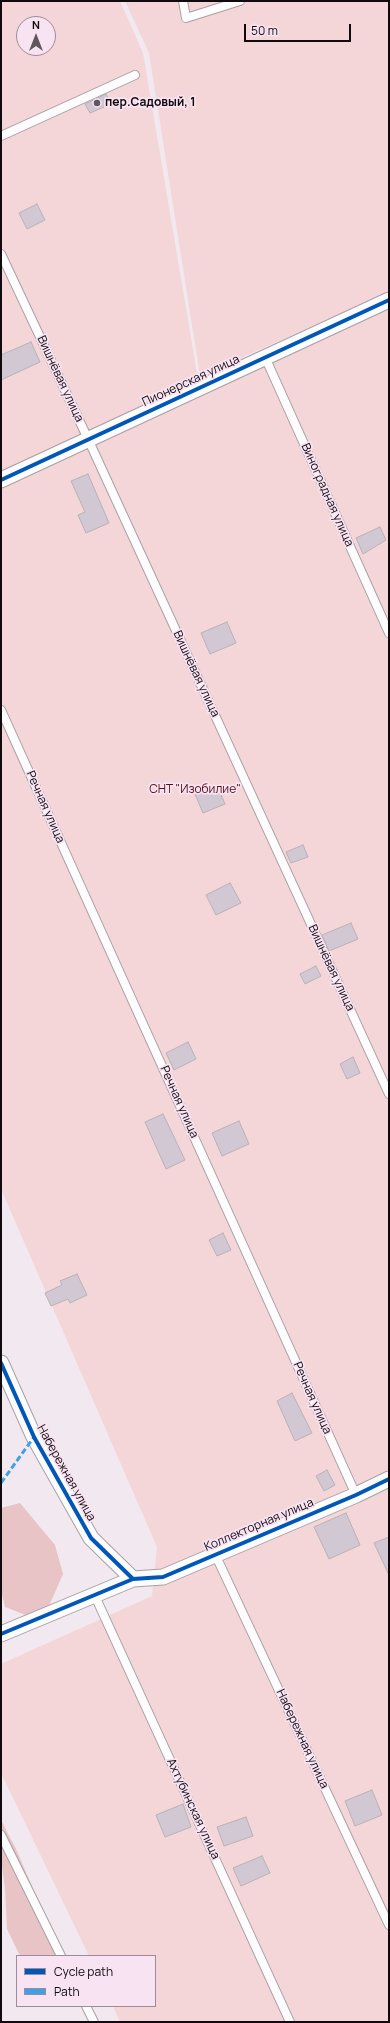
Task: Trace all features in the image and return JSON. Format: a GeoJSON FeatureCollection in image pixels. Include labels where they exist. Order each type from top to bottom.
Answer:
{"type":"FeatureCollection","features":[{"type":"Feature","properties":{"kind":"street","name":"Пионерская улица"},"geometry":{"type":"LineString","coordinates":[[1,480],[389,300]]}},
{"type":"Feature","properties":{"kind":"street","name":"Набережная улица"},"geometry":{"type":"LineString","coordinates":[[1,1363],[34,1437],[91,1538],[133,1579]]}},
{"type":"Feature","properties":{"kind":"street","name":"Коллекторная улица"},"geometry":{"type":"LineString","coordinates":[[133,1579],[163,1577],[356,1495],[389,1479]]}},
{"type":"Feature","properties":{"kind":"street"},"geometry":{"type":"LineString","coordinates":[[1,1634],[133,1579]]}},
{"type":"Feature","properties":{"kind":"lane"},"geometry":{"type":"LineString","coordinates":[[184,1],[186,18],[240,1]]}},
{"type":"Feature","properties":{"kind":"lane"},"geometry":{"type":"LineString","coordinates":[[1,136],[135,75]]}},
{"type":"Feature","properties":{"kind":"lane","name":"Вишнёвая улица"},"geometry":{"type":"LineString","coordinates":[[1,254],[88,439],[389,1094]]}},
{"type":"Feature","properties":{"kind":"lane","name":"Виноградная улица"},"geometry":{"type":"LineString","coordinates":[[265,357],[389,633]]}},
{"type":"Feature","properties":{"kind":"lane","name":"Речная улица"},"geometry":{"type":"LineString","coordinates":[[1,710],[356,1495]]}},
{"type":"Feature","properties":{"kind":"lane","name":"Набережная улица"},"geometry":{"type":"LineString","coordinates":[[215,1554],[389,1925]]}},
{"type":"Feature","properties":{"kind":"lane","name":"Ахтубинская улица"},"geometry":{"type":"LineString","coordinates":[[95,1596],[290,2022]]}},
{"type":"Feature","properties":{"kind":"lane"},"geometry":{"type":"LineString","coordinates":[[1,1836],[60,1955]]}},
{"type":"Feature","properties":{"kind":"lane"},"geometry":{"type":"LineString","coordinates":[[86,2007],[94,2022]]}},
{"type":"Feature","properties":{"kind":"green space","name":"СНТ \"Изобилие\""},"geometry":{"type":"Polygon","coordinates":[[[1,1],[120,1],[143,53],[200,391],[389,309],[389,2022],[120,2022],[113,2007],[156,2007],[156,1955],[89,1955],[1,1773],[1,1664],[152,1596],[157,1547],[1,1189],[1,1]]]}},
{"type":"Feature","properties":{"kind":"green space"},"geometry":{"type":"Polygon","coordinates":[[[125,1],[389,1],[389,292],[200,376],[149,53],[125,1]]]}},
{"type":"Feature","properties":{"kind":"shaded area"},"geometry":{"type":"Polygon","coordinates":[[[20,1503],[55,1545],[63,1574],[49,1606],[28,1616],[5,1607],[1,1590],[1,1508],[20,1503]]]}},
{"type":"Feature","properties":{"kind":"shaded area"},"geometry":{"type":"Polygon","coordinates":[[[1,1820],[16,1849],[62,1955],[20,1955],[7,1929],[5,1889],[1,1859],[1,1820]]]}},
{"type":"Feature","properties":{"kind":"building","name":"пер.Садовый, 1"},"geometry":{"type":"Polygon","coordinates":[[[106,94],[111,104],[90,113],[85,104],[106,94]]]}},
{"type":"Feature","properties":{"kind":"building"},"geometry":{"type":"Polygon","coordinates":[[[37,204],[45,220],[27,229],[19,213],[37,204]]]}},
{"type":"Feature","properties":{"kind":"building"},"geometry":{"type":"Polygon","coordinates":[[[31,342],[40,362],[1,380],[1,355],[31,342]]]}},
{"type":"Feature","properties":{"kind":"building"},"geometry":{"type":"Polygon","coordinates":[[[88,474],[109,523],[86,533],[78,515],[85,512],[71,481],[88,474]]]}},
{"type":"Feature","properties":{"kind":"building"},"geometry":{"type":"Polygon","coordinates":[[[380,527],[386,540],[363,554],[356,538],[380,527]]]}},
{"type":"Feature","properties":{"kind":"building"},"geometry":{"type":"Polygon","coordinates":[[[227,622],[236,643],[210,654],[201,633],[227,622]]]}},
{"type":"Feature","properties":{"kind":"building"},"geometry":{"type":"Polygon","coordinates":[[[217,785],[225,804],[203,813],[195,794],[217,785]]]}},
{"type":"Feature","properties":{"kind":"building"},"geometry":{"type":"Polygon","coordinates":[[[303,845],[308,857],[291,863],[286,852],[303,845]]]}},
{"type":"Feature","properties":{"kind":"building"},"geometry":{"type":"Polygon","coordinates":[[[230,883],[241,903],[216,915],[206,895],[230,883]]]}},
{"type":"Feature","properties":{"kind":"building"},"geometry":{"type":"Polygon","coordinates":[[[351,923],[358,939],[329,951],[322,935],[351,923]]]}},
{"type":"Feature","properties":{"kind":"building"},"geometry":{"type":"Polygon","coordinates":[[[316,966],[321,976],[305,984],[300,974],[316,966]]]}},
{"type":"Feature","properties":{"kind":"building"},"geometry":{"type":"Polygon","coordinates":[[[188,1042],[196,1059],[174,1070],[166,1053],[188,1042]]]}},
{"type":"Feature","properties":{"kind":"building"},"geometry":{"type":"Polygon","coordinates":[[[353,1057],[360,1073],[347,1079],[340,1064],[353,1057]]]}},
{"type":"Feature","properties":{"kind":"building"},"geometry":{"type":"Polygon","coordinates":[[[163,1114],[185,1160],[166,1169],[145,1122],[163,1114]]]}},
{"type":"Feature","properties":{"kind":"building"},"geometry":{"type":"Polygon","coordinates":[[[239,1121],[249,1144],[222,1156],[212,1133],[239,1121]]]}},
{"type":"Feature","properties":{"kind":"building"},"geometry":{"type":"Polygon","coordinates":[[[223,1233],[231,1250],[217,1256],[209,1240],[223,1233]]]}},
{"type":"Feature","properties":{"kind":"building"},"geometry":{"type":"Polygon","coordinates":[[[77,1274],[87,1295],[70,1303],[68,1299],[51,1306],[45,1293],[62,1285],[60,1281],[77,1274]]]}},
{"type":"Feature","properties":{"kind":"building"},"geometry":{"type":"Polygon","coordinates":[[[292,1393],[312,1433],[295,1441],[277,1401],[292,1393]]]}},
{"type":"Feature","properties":{"kind":"building"},"geometry":{"type":"Polygon","coordinates":[[[327,1470],[335,1485],[324,1491],[316,1476],[327,1470]]]}},
{"type":"Feature","properties":{"kind":"building"},"geometry":{"type":"Polygon","coordinates":[[[346,1513],[360,1545],[329,1559],[314,1527],[346,1513]]]}},
{"type":"Feature","properties":{"kind":"building"},"geometry":{"type":"Polygon","coordinates":[[[389,1537],[389,1575],[374,1543],[389,1537]]]}},
{"type":"Feature","properties":{"kind":"building"},"geometry":{"type":"Polygon","coordinates":[[[372,1790],[382,1815],[355,1826],[345,1801],[372,1790]]]}},
{"type":"Feature","properties":{"kind":"building"},"geometry":{"type":"Polygon","coordinates":[[[183,1804],[191,1827],[165,1837],[156,1815],[183,1804]]]}},
{"type":"Feature","properties":{"kind":"building"},"geometry":{"type":"Polygon","coordinates":[[[246,1817],[253,1836],[224,1846],[217,1827],[246,1817]]]}},
{"type":"Feature","properties":{"kind":"building"},"geometry":{"type":"Polygon","coordinates":[[[262,1856],[270,1873],[241,1886],[233,1868],[262,1856]]]}},
{"type":"Feature","properties":{"kind":"marked path"},"geometry":{"type":"LineString","coordinates":[[1,1483],[34,1437]]}},
{"type":"Feature","properties":{"kind":"cycle path"},"geometry":{"type":"LineString","coordinates":[[1,480],[389,300]]}},
{"type":"Feature","properties":{"kind":"cycle path"},"geometry":{"type":"LineString","coordinates":[[1,1363],[34,1437],[91,1538],[133,1579]]}},
{"type":"Feature","properties":{"kind":"cycle path"},"geometry":{"type":"LineString","coordinates":[[1,1634],[133,1579],[163,1577],[356,1495],[389,1479]]}},
{"type":"Feature","properties":{"kind":"place","name":"пер.Садовый, 1"},"geometry":{"type":"Point","coordinates":[97,103]}}]}
